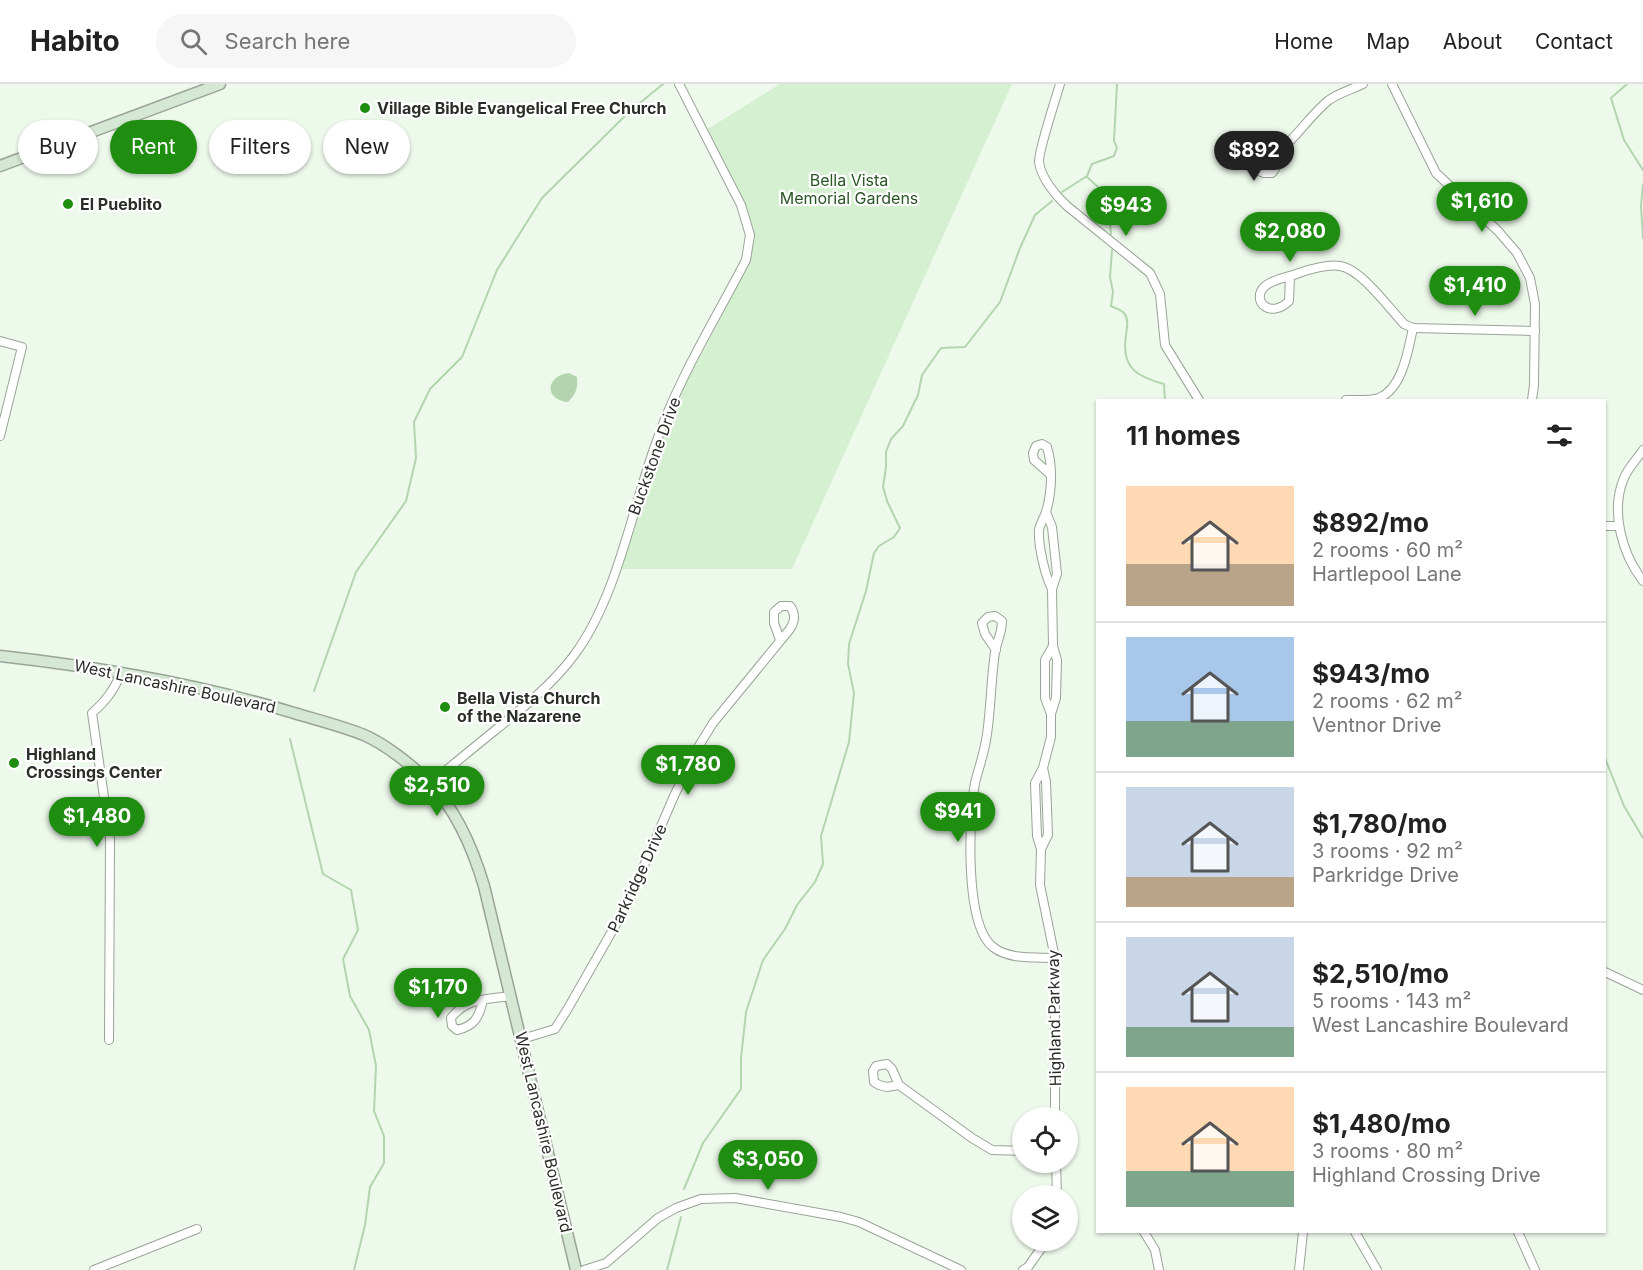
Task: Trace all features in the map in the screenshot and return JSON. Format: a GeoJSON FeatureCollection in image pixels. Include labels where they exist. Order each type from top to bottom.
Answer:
{"type":"FeatureCollection","features":[{"type":"Feature","properties":{"kind":"main road"},"geometry":{"type":"LineString","coordinates":[[0,166],[220,84]]}},
{"type":"Feature","properties":{"kind":"main road","name":"West Lancashire Boulevard"},"geometry":{"type":"LineString","coordinates":[[0,656],[73,664],[172,682],[259,702],[365,735],[390,750],[430,784],[460,824],[476,857],[522,1039],[576,1270]]}},
{"type":"Feature","properties":{"kind":"street","name":"Buckstone Drive"},"geometry":{"type":"LineString","coordinates":[[430,784],[518,713],[551,682],[575,655],[589,633],[609,587],[669,406],[746,260],[750,234],[741,204],[679,84]]}},
{"type":"Feature","properties":{"kind":"street"},"geometry":{"type":"LineString","coordinates":[[1060,84],[1039,161],[1044,175],[1058,198],[1149,273],[1160,294],[1165,345],[1198,399]]}},
{"type":"Feature","properties":{"kind":"street"},"geometry":{"type":"LineString","coordinates":[[1279,147],[1288,143],[1306,122],[1331,99],[1364,84]]}},
{"type":"Feature","properties":{"kind":"street"},"geometry":{"type":"LineString","coordinates":[[1392,84],[1436,173],[1498,231],[1517,253],[1530,278],[1535,304],[1532,399]]}},
{"type":"Feature","properties":{"kind":"street"},"geometry":{"type":"LineString","coordinates":[[1290,276],[1289,301],[1282,308],[1265,307],[1260,300],[1260,293],[1266,285],[1290,276],[1323,266],[1341,266],[1358,274],[1404,324],[1413,328],[1535,331]]}},
{"type":"Feature","properties":{"kind":"street"},"geometry":{"type":"LineString","coordinates":[[1372,399],[1380,398],[1395,384],[1402,372],[1413,328]]}},
{"type":"Feature","properties":{"kind":"street"},"geometry":{"type":"LineString","coordinates":[[0,341],[22,347],[0,436]]}},
{"type":"Feature","properties":{"kind":"street"},"geometry":{"type":"LineString","coordinates":[[1643,450],[1624,478],[1619,498],[1618,526],[1628,559],[1643,581]]}},
{"type":"Feature","properties":{"kind":"street","name":"Highland Parkway"},"geometry":{"type":"LineString","coordinates":[[1051,475],[1050,496],[1039,529],[1046,577],[1052,590]]}},
{"type":"Feature","properties":{"kind":"street","name":"Highland Parkway"},"geometry":{"type":"LineString","coordinates":[[1046,512],[1052,527],[1057,574],[1052,590],[1053,646],[1057,660],[1056,698],[1051,714],[1051,737],[1035,783],[1037,836],[1041,849],[1040,885],[1055,958],[1055,1107]]}},
{"type":"Feature","properties":{"kind":"street"},"geometry":{"type":"LineString","coordinates":[[1606,526],[1618,526]]}},
{"type":"Feature","properties":{"kind":"street","name":"Parkridge Drive"},"geometry":{"type":"LineString","coordinates":[[522,1039],[555,1029],[627,906],[674,796],[697,749],[713,723],[780,640]]}},
{"type":"Feature","properties":{"kind":"street"},"geometry":{"type":"LineString","coordinates":[[996,650],[987,737],[975,785],[971,843],[972,892],[984,937],[994,948],[1010,955],[1055,958]]}},
{"type":"Feature","properties":{"kind":"street"},"geometry":{"type":"LineString","coordinates":[[109,1040],[110,839],[92,713],[114,689],[121,673]]}},
{"type":"Feature","properties":{"kind":"street"},"geometry":{"type":"LineString","coordinates":[[1606,972],[1643,990]]}},
{"type":"Feature","properties":{"kind":"street"},"geometry":{"type":"LineString","coordinates":[[483,1000],[481,1011],[468,1028],[457,1030],[452,1026],[451,1018],[459,1007],[483,1000],[511,996]]}},
{"type":"Feature","properties":{"kind":"street"},"geometry":{"type":"LineString","coordinates":[[899,1085],[992,1150],[1012,1150]]}},
{"type":"Feature","properties":{"kind":"street"},"geometry":{"type":"LineString","coordinates":[[584,1270],[606,1263],[658,1218],[676,1208],[701,1199],[735,1198],[859,1222],[961,1270]]}},
{"type":"Feature","properties":{"kind":"street"},"geometry":{"type":"LineString","coordinates":[[93,1270],[197,1229]]}},
{"type":"Feature","properties":{"kind":"street"},"geometry":{"type":"LineString","coordinates":[[1145,1233],[1155,1250],[1159,1270]]}},
{"type":"Feature","properties":{"kind":"street"},"geometry":{"type":"LineString","coordinates":[[1299,1270],[1304,1233]]}},
{"type":"Feature","properties":{"kind":"street"},"geometry":{"type":"LineString","coordinates":[[1356,1233],[1377,1270]]}},
{"type":"Feature","properties":{"kind":"street"},"geometry":{"type":"LineString","coordinates":[[1518,1233],[1535,1270]]}},
{"type":"Feature","properties":{"kind":"street"},"geometry":{"type":"LineString","coordinates":[[1027,1269],[1039,1251]]}},
{"type":"Feature","properties":{"kind":"green space","name":"Bella Vista Memorial Gardens"},"geometry":{"type":"Polygon","coordinates":[[[780,84],[1012,84],[792,569],[620,569],[661,436],[750,256],[753,243],[752,225],[748,213],[706,130],[780,84]]]}},
{"type":"Feature","properties":{"kind":"shaded area"},"geometry":{"type":"Polygon","coordinates":[[[569,373],[577,377],[577,384],[575,393],[568,402],[555,397],[551,393],[551,388],[555,379],[569,373]]]}},
{"type":"Feature","properties":{"kind":"waterway"},"geometry":{"type":"LineString","coordinates":[[314,691],[356,572],[406,501],[416,458],[414,422],[430,389],[462,357],[497,270],[542,198],[629,112],[663,84]]}},
{"type":"Feature","properties":{"kind":"waterway"},"geometry":{"type":"LineString","coordinates":[[1062,192],[1087,176],[1092,164],[1114,156],[1117,148],[1114,141],[1117,84]]}},
{"type":"Feature","properties":{"kind":"waterway"},"geometry":{"type":"LineString","coordinates":[[1627,84],[1611,98],[1624,140],[1643,170]]}},
{"type":"Feature","properties":{"kind":"waterway"},"geometry":{"type":"LineString","coordinates":[[1087,177],[1098,187]]}},
{"type":"Feature","properties":{"kind":"waterway"},"geometry":{"type":"LineString","coordinates":[[1643,184],[1641,206],[1643,238]]}},
{"type":"Feature","properties":{"kind":"waterway"},"geometry":{"type":"LineString","coordinates":[[1107,196],[1111,234]]}},
{"type":"Feature","properties":{"kind":"waterway"},"geometry":{"type":"LineString","coordinates":[[684,1189],[703,1143],[741,1089],[741,1058],[746,1012],[763,960],[785,929],[797,905],[815,882],[823,864],[821,836],[849,742],[854,693],[848,664],[849,644],[866,591],[874,553],[879,546],[894,537],[900,528],[883,487],[886,452],[891,439],[903,426],[918,395],[922,375],[941,348],[965,347],[1000,302],[1035,215],[1052,201]]}},
{"type":"Feature","properties":{"kind":"waterway"},"geometry":{"type":"LineString","coordinates":[[1112,250],[1111,306],[1123,312],[1127,318],[1125,346],[1128,363],[1138,374],[1164,384],[1165,399]]}},
{"type":"Feature","properties":{"kind":"waterway"},"geometry":{"type":"LineString","coordinates":[[290,739],[323,874],[351,890],[358,930],[343,959],[350,996],[369,1030],[376,1066],[374,1111],[384,1136],[384,1163],[370,1187],[365,1225],[354,1270]]}},
{"type":"Feature","properties":{"kind":"waterway"},"geometry":{"type":"LineString","coordinates":[[1606,761],[1624,806],[1643,838]]}},
{"type":"Feature","properties":{"kind":"waterway"},"geometry":{"type":"LineString","coordinates":[[667,1270],[681,1217]]}},
{"type":"Feature","properties":{"kind":"place","name":"Village Bible Evangelical Free Church"},"geometry":{"type":"Point","coordinates":[365,108]}},
{"type":"Feature","properties":{"kind":"place","name":"El Pueblito"},"geometry":{"type":"Point","coordinates":[68,204]}},
{"type":"Feature","properties":{"kind":"place","name":"Bella Vista Church of the Nazarene"},"geometry":{"type":"Point","coordinates":[445,707]}},
{"type":"Feature","properties":{"kind":"place","name":"Highland Crossings Center"},"geometry":{"type":"Point","coordinates":[14,763]}}]}
